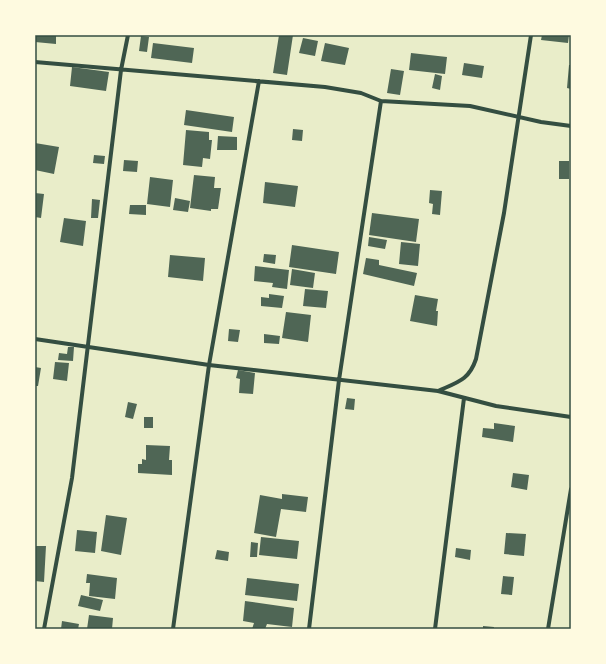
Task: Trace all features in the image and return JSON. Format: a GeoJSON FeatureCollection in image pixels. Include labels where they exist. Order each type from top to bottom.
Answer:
{"type":"FeatureCollection","features":[{"type":"Feature","properties":{"kind":"street"},"geometry":{"type":"LineString","coordinates":[[44,629],[72,478],[121,70],[128,35]]}},
{"type":"Feature","properties":{"kind":"street"},"geometry":{"type":"LineString","coordinates":[[438,391],[466,378],[473,368],[476,359],[504,213],[531,35]]}},
{"type":"Feature","properties":{"kind":"street"},"geometry":{"type":"LineString","coordinates":[[35,62],[325,87],[361,93],[380,101],[470,106],[541,122],[571,126]]}},
{"type":"Feature","properties":{"kind":"street"},"geometry":{"type":"LineString","coordinates":[[173,629],[209,365],[259,81]]}},
{"type":"Feature","properties":{"kind":"street"},"geometry":{"type":"LineString","coordinates":[[309,629],[339,380],[380,101]]}},
{"type":"Feature","properties":{"kind":"street"},"geometry":{"type":"LineString","coordinates":[[35,339],[209,365],[438,391],[496,406],[571,417]]}},
{"type":"Feature","properties":{"kind":"street"},"geometry":{"type":"LineString","coordinates":[[435,629],[464,398]]}},
{"type":"Feature","properties":{"kind":"street"},"geometry":{"type":"LineString","coordinates":[[548,629],[571,489]]}},
{"type":"Feature","properties":{"kind":"building"},"geometry":{"type":"Polygon","coordinates":[[[35,35],[56,35],[56,44],[35,42],[35,35]]]}},
{"type":"Feature","properties":{"kind":"building"},"geometry":{"type":"Polygon","coordinates":[[[279,35],[293,35],[287,75],[273,73],[279,35]]]}},
{"type":"Feature","properties":{"kind":"building"},"geometry":{"type":"Polygon","coordinates":[[[542,35],[569,35],[568,43],[541,40],[542,35]]]}},
{"type":"Feature","properties":{"kind":"building"},"geometry":{"type":"Polygon","coordinates":[[[141,36],[149,37],[147,52],[139,51],[141,36]]]}},
{"type":"Feature","properties":{"kind":"building"},"geometry":{"type":"Polygon","coordinates":[[[303,38],[318,41],[315,56],[299,53],[303,38]]]}},
{"type":"Feature","properties":{"kind":"building"},"geometry":{"type":"Polygon","coordinates":[[[153,43],[194,48],[192,63],[151,58],[153,43]]]}},
{"type":"Feature","properties":{"kind":"building"},"geometry":{"type":"Polygon","coordinates":[[[325,43],[349,48],[345,65],[321,61],[325,43]]]}},
{"type":"Feature","properties":{"kind":"building"},"geometry":{"type":"Polygon","coordinates":[[[411,53],[447,57],[445,74],[409,70],[411,53]]]}},
{"type":"Feature","properties":{"kind":"building"},"geometry":{"type":"Polygon","coordinates":[[[464,63],[484,66],[482,78],[462,75],[464,63]]]}},
{"type":"Feature","properties":{"kind":"building"},"geometry":{"type":"Polygon","coordinates":[[[569,65],[571,65],[571,89],[567,88],[569,65]]]}},
{"type":"Feature","properties":{"kind":"building"},"geometry":{"type":"Polygon","coordinates":[[[72,67],[109,72],[106,91],[70,86],[72,67]]]}},
{"type":"Feature","properties":{"kind":"building"},"geometry":{"type":"Polygon","coordinates":[[[391,69],[404,71],[400,95],[387,93],[391,69]]]}},
{"type":"Feature","properties":{"kind":"building"},"geometry":{"type":"Polygon","coordinates":[[[435,74],[442,76],[440,90],[432,88],[435,74]]]}},
{"type":"Feature","properties":{"kind":"building"},"geometry":{"type":"Polygon","coordinates":[[[186,110],[234,117],[232,132],[184,125],[186,110]]]}},
{"type":"Feature","properties":{"kind":"building"},"geometry":{"type":"Polygon","coordinates":[[[293,129],[303,130],[302,141],[292,140],[293,129]]]}},
{"type":"Feature","properties":{"kind":"building"},"geometry":{"type":"Polygon","coordinates":[[[186,130],[209,132],[209,140],[212,140],[210,159],[203,158],[202,167],[183,165],[186,130]]]}},
{"type":"Feature","properties":{"kind":"building"},"geometry":{"type":"Polygon","coordinates":[[[218,136],[237,137],[237,150],[217,150],[218,136]]]}},
{"type":"Feature","properties":{"kind":"building"},"geometry":{"type":"Polygon","coordinates":[[[35,143],[59,147],[54,174],[35,170],[35,143]]]}},
{"type":"Feature","properties":{"kind":"building"},"geometry":{"type":"Polygon","coordinates":[[[94,155],[105,156],[104,164],[93,163],[94,155]]]}},
{"type":"Feature","properties":{"kind":"building"},"geometry":{"type":"Polygon","coordinates":[[[124,160],[138,161],[137,172],[123,171],[124,160]]]}},
{"type":"Feature","properties":{"kind":"building"},"geometry":{"type":"Polygon","coordinates":[[[559,161],[569,161],[569,179],[559,179],[559,161]]]}},
{"type":"Feature","properties":{"kind":"building"},"geometry":{"type":"Polygon","coordinates":[[[194,175],[215,177],[214,188],[221,188],[218,209],[211,209],[211,211],[190,208],[194,175]]]}},
{"type":"Feature","properties":{"kind":"building"},"geometry":{"type":"Polygon","coordinates":[[[150,177],[173,180],[170,207],[147,204],[150,177]]]}},
{"type":"Feature","properties":{"kind":"building"},"geometry":{"type":"Polygon","coordinates":[[[265,182],[298,186],[295,207],[263,203],[265,182]]]}},
{"type":"Feature","properties":{"kind":"building"},"geometry":{"type":"Polygon","coordinates":[[[430,190],[442,191],[440,215],[432,214],[433,204],[429,203],[430,190]]]}},
{"type":"Feature","properties":{"kind":"building"},"geometry":{"type":"Polygon","coordinates":[[[35,193],[44,194],[41,218],[35,217],[35,193]]]}},
{"type":"Feature","properties":{"kind":"building"},"geometry":{"type":"Polygon","coordinates":[[[175,198],[190,201],[188,212],[173,210],[175,198]]]}},
{"type":"Feature","properties":{"kind":"building"},"geometry":{"type":"Polygon","coordinates":[[[92,199],[100,200],[98,218],[91,218],[92,199]]]}},
{"type":"Feature","properties":{"kind":"building"},"geometry":{"type":"Polygon","coordinates":[[[130,205],[146,205],[146,215],[129,214],[130,205]]]}},
{"type":"Feature","properties":{"kind":"building"},"geometry":{"type":"Polygon","coordinates":[[[372,213],[419,219],[416,242],[369,235],[372,213]]]}},
{"type":"Feature","properties":{"kind":"building"},"geometry":{"type":"Polygon","coordinates":[[[64,218],[86,221],[83,246],[60,242],[64,218]]]}},
{"type":"Feature","properties":{"kind":"building"},"geometry":{"type":"Polygon","coordinates":[[[369,237],[387,240],[385,249],[368,246],[369,237]]]}},
{"type":"Feature","properties":{"kind":"building"},"geometry":{"type":"Polygon","coordinates":[[[401,242],[420,244],[418,266],[399,264],[401,242]]]}},
{"type":"Feature","properties":{"kind":"building"},"geometry":{"type":"Polygon","coordinates":[[[292,245],[339,252],[336,274],[289,267],[292,245]]]}},
{"type":"Feature","properties":{"kind":"building"},"geometry":{"type":"Polygon","coordinates":[[[264,254],[276,255],[275,264],[263,262],[264,254]]]}},
{"type":"Feature","properties":{"kind":"building"},"geometry":{"type":"Polygon","coordinates":[[[170,255],[205,258],[203,281],[168,277],[170,255]]]}},
{"type":"Feature","properties":{"kind":"building"},"geometry":{"type":"Polygon","coordinates":[[[366,258],[379,260],[379,265],[417,273],[414,286],[363,274],[366,258]]]}},
{"type":"Feature","properties":{"kind":"building"},"geometry":{"type":"Polygon","coordinates":[[[255,266],[289,270],[287,289],[272,287],[273,283],[254,281],[255,266]]]}},
{"type":"Feature","properties":{"kind":"building"},"geometry":{"type":"Polygon","coordinates":[[[292,269],[315,273],[313,288],[290,285],[292,269]]]}},
{"type":"Feature","properties":{"kind":"building"},"geometry":{"type":"Polygon","coordinates":[[[305,289],[328,291],[326,308],[303,306],[305,289]]]}},
{"type":"Feature","properties":{"kind":"building"},"geometry":{"type":"Polygon","coordinates":[[[269,294],[284,296],[282,308],[261,306],[261,297],[269,298],[269,294]]]}},
{"type":"Feature","properties":{"kind":"building"},"geometry":{"type":"Polygon","coordinates":[[[415,295],[438,299],[436,311],[438,311],[437,326],[410,321],[415,295]]]}},
{"type":"Feature","properties":{"kind":"building"},"geometry":{"type":"Polygon","coordinates":[[[286,312],[311,315],[308,342],[282,338],[286,312]]]}},
{"type":"Feature","properties":{"kind":"building"},"geometry":{"type":"Polygon","coordinates":[[[229,329],[240,330],[238,342],[228,341],[229,329]]]}},
{"type":"Feature","properties":{"kind":"building"},"geometry":{"type":"Polygon","coordinates":[[[264,334],[280,336],[279,344],[264,343],[264,334]]]}},
{"type":"Feature","properties":{"kind":"building"},"geometry":{"type":"Polygon","coordinates":[[[68,347],[74,347],[73,361],[58,360],[59,353],[67,354],[68,347]]]}},
{"type":"Feature","properties":{"kind":"building"},"geometry":{"type":"Polygon","coordinates":[[[55,362],[69,363],[67,381],[53,379],[55,362]]]}},
{"type":"Feature","properties":{"kind":"building"},"geometry":{"type":"Polygon","coordinates":[[[35,367],[41,368],[38,386],[35,386],[35,367]]]}},
{"type":"Feature","properties":{"kind":"building"},"geometry":{"type":"Polygon","coordinates":[[[238,370],[255,373],[253,394],[239,393],[240,379],[236,378],[238,370]]]}},
{"type":"Feature","properties":{"kind":"building"},"geometry":{"type":"Polygon","coordinates":[[[347,398],[355,399],[354,410],[345,409],[347,398]]]}},
{"type":"Feature","properties":{"kind":"building"},"geometry":{"type":"Polygon","coordinates":[[[128,402],[137,404],[133,419],[125,417],[128,402]]]}},
{"type":"Feature","properties":{"kind":"building"},"geometry":{"type":"Polygon","coordinates":[[[144,417],[153,417],[153,428],[144,428],[144,417]]]}},
{"type":"Feature","properties":{"kind":"building"},"geometry":{"type":"Polygon","coordinates":[[[494,423],[515,426],[513,442],[482,437],[483,428],[494,429],[494,423]]]}},
{"type":"Feature","properties":{"kind":"building"},"geometry":{"type":"Polygon","coordinates":[[[146,445],[170,446],[169,460],[172,460],[172,475],[138,473],[138,464],[142,464],[142,459],[146,460],[146,445]]]}},
{"type":"Feature","properties":{"kind":"building"},"geometry":{"type":"Polygon","coordinates":[[[513,473],[529,475],[527,490],[511,487],[513,473]]]}},
{"type":"Feature","properties":{"kind":"building"},"geometry":{"type":"Polygon","coordinates":[[[282,494],[308,497],[306,512],[281,509],[276,537],[254,533],[260,495],[282,499],[282,494]]]}},
{"type":"Feature","properties":{"kind":"building"},"geometry":{"type":"Polygon","coordinates":[[[106,515],[127,518],[121,555],[101,551],[106,515]]]}},
{"type":"Feature","properties":{"kind":"building"},"geometry":{"type":"Polygon","coordinates":[[[77,530],[97,532],[95,553],[75,551],[77,530]]]}},
{"type":"Feature","properties":{"kind":"building"},"geometry":{"type":"Polygon","coordinates":[[[506,533],[526,534],[524,556],[504,554],[506,533]]]}},
{"type":"Feature","properties":{"kind":"building"},"geometry":{"type":"Polygon","coordinates":[[[261,537],[299,541],[297,559],[259,555],[261,537]]]}},
{"type":"Feature","properties":{"kind":"building"},"geometry":{"type":"Polygon","coordinates":[[[251,542],[258,543],[257,557],[250,557],[251,542]]]}},
{"type":"Feature","properties":{"kind":"building"},"geometry":{"type":"Polygon","coordinates":[[[35,546],[46,546],[44,582],[35,581],[35,546]]]}},
{"type":"Feature","properties":{"kind":"building"},"geometry":{"type":"Polygon","coordinates":[[[456,548],[471,550],[470,560],[455,557],[456,548]]]}},
{"type":"Feature","properties":{"kind":"building"},"geometry":{"type":"Polygon","coordinates":[[[217,550],[229,552],[228,561],[215,559],[217,550]]]}},
{"type":"Feature","properties":{"kind":"building"},"geometry":{"type":"Polygon","coordinates":[[[87,574],[117,578],[115,599],[89,596],[90,583],[86,583],[87,574]]]}},
{"type":"Feature","properties":{"kind":"building"},"geometry":{"type":"Polygon","coordinates":[[[503,576],[514,577],[512,595],[501,594],[503,576]]]}},
{"type":"Feature","properties":{"kind":"building"},"geometry":{"type":"Polygon","coordinates":[[[247,578],[299,584],[297,601],[245,595],[247,578]]]}},
{"type":"Feature","properties":{"kind":"building"},"geometry":{"type":"Polygon","coordinates":[[[81,595],[103,600],[100,611],[78,606],[81,595]]]}},
{"type":"Feature","properties":{"kind":"building"},"geometry":{"type":"Polygon","coordinates":[[[245,601],[294,608],[292,627],[267,624],[265,629],[252,629],[254,623],[243,621],[245,601]]]}},
{"type":"Feature","properties":{"kind":"building"},"geometry":{"type":"Polygon","coordinates":[[[89,615],[113,618],[112,629],[87,629],[89,615]]]}},
{"type":"Feature","properties":{"kind":"building"},"geometry":{"type":"Polygon","coordinates":[[[62,621],[79,624],[78,629],[61,629],[62,621]]]}},
{"type":"Feature","properties":{"kind":"building"},"geometry":{"type":"Polygon","coordinates":[[[483,626],[494,627],[494,629],[483,629],[483,626]]]}}]}
